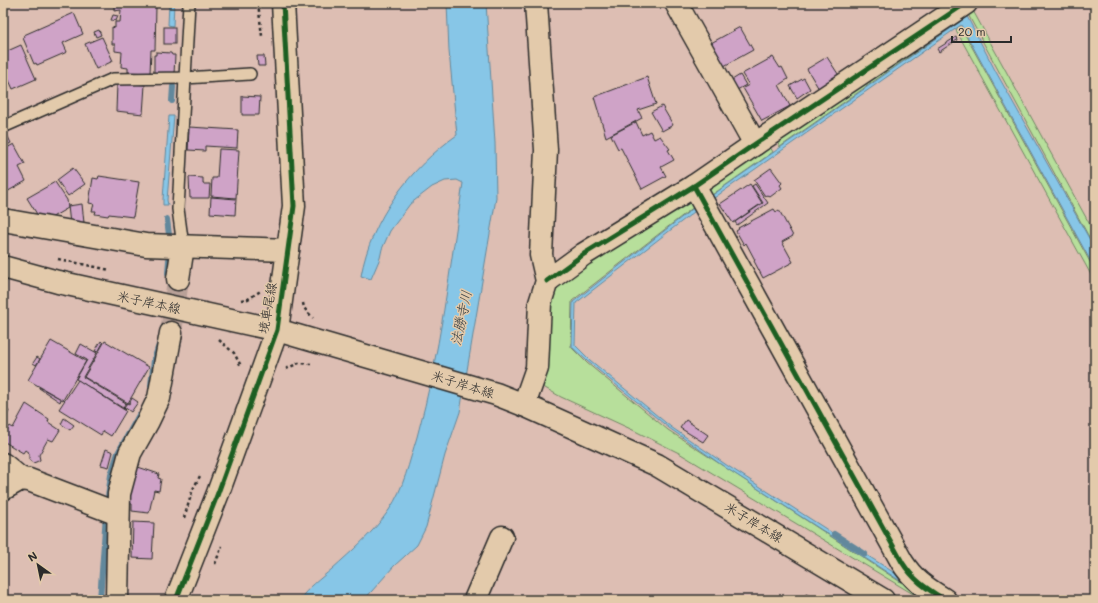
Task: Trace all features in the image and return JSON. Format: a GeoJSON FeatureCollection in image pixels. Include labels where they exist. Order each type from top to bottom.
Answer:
{"type":"FeatureCollection","features":[{"type":"Feature","properties":{"kind":"street","name":"境車尾線"},"geometry":{"type":"LineString","coordinates":[[176,600],[218,493],[277,330],[294,206],[283,3]]}},
{"type":"Feature","properties":{"kind":"street"},"geometry":{"type":"LineString","coordinates":[[524,405],[537,368],[540,303],[547,281],[542,256],[546,150],[536,3]]}},
{"type":"Feature","properties":{"kind":"street"},"geometry":{"type":"LineString","coordinates":[[676,3],[755,144]]}},
{"type":"Feature","properties":{"kind":"street"},"geometry":{"type":"LineString","coordinates":[[547,281],[584,254],[701,197],[755,144],[959,7]]}},
{"type":"Feature","properties":{"kind":"street"},"geometry":{"type":"LineString","coordinates":[[701,197],[908,571],[918,582],[945,600]]}},
{"type":"Feature","properties":{"kind":"street"},"geometry":{"type":"LineString","coordinates":[[4,222],[146,245],[288,250]]}},
{"type":"Feature","properties":{"kind":"street"},"geometry":{"type":"LineString","coordinates":[[178,279],[183,246]]}},
{"type":"Feature","properties":{"kind":"street","name":"米子岸本線"},"geometry":{"type":"LineString","coordinates":[[3,267],[58,282],[277,330],[496,394],[524,405],[657,465],[883,600]]}},
{"type":"Feature","properties":{"kind":"street"},"geometry":{"type":"LineString","coordinates":[[117,600],[111,511],[119,494],[130,454],[148,422],[159,398],[171,333]]}},
{"type":"Feature","properties":{"kind":"street"},"geometry":{"type":"LineString","coordinates":[[3,464],[12,484],[29,480],[111,511]]}},
{"type":"Feature","properties":{"kind":"street"},"geometry":{"type":"LineString","coordinates":[[475,600],[502,537]]}},
{"type":"Feature","properties":{"kind":"lane"},"geometry":{"type":"LineString","coordinates":[[183,246],[178,209],[189,3]]}},
{"type":"Feature","properties":{"kind":"lane"},"geometry":{"type":"LineString","coordinates":[[3,127],[97,87],[113,78],[186,78],[250,74]]}},
{"type":"Feature","properties":{"kind":"path"},"geometry":{"type":"LineString","coordinates":[[237,300],[248,299],[261,290],[265,285]]}},
{"type":"Feature","properties":{"kind":"path"},"geometry":{"type":"LineString","coordinates":[[217,338],[234,353],[242,372]]}},
{"type":"Feature","properties":{"kind":"green space"},"geometry":{"type":"Polygon","coordinates":[[[971,7],[1095,234],[1095,248],[965,9],[971,7]]]}},
{"type":"Feature","properties":{"kind":"green space"},"geometry":{"type":"Polygon","coordinates":[[[956,14],[960,21],[780,147],[777,142],[956,14]]]}},
{"type":"Feature","properties":{"kind":"green space"},"geometry":{"type":"Polygon","coordinates":[[[961,27],[1095,271],[1095,282],[956,30],[961,27]]]}},
{"type":"Feature","properties":{"kind":"green space"},"geometry":{"type":"Polygon","coordinates":[[[770,147],[773,152],[709,197],[710,185],[770,147]]]}},
{"type":"Feature","properties":{"kind":"green space"},"geometry":{"type":"Polygon","coordinates":[[[685,199],[699,203],[572,301],[571,347],[587,363],[668,430],[902,583],[905,579],[939,600],[923,600],[679,453],[561,397],[538,384],[552,287],[685,199]]]}},
{"type":"Feature","properties":{"kind":"water"},"geometry":{"type":"Polygon","coordinates":[[[169,3],[174,3],[173,26],[168,25],[169,3]]]}},
{"type":"Feature","properties":{"kind":"water","name":"法勝寺川"},"geometry":{"type":"Polygon","coordinates":[[[447,3],[486,3],[495,143],[496,198],[460,412],[445,455],[426,527],[417,545],[394,566],[364,600],[299,600],[377,526],[389,510],[399,493],[406,475],[425,406],[444,311],[463,183],[457,180],[445,181],[432,187],[410,204],[390,231],[371,279],[361,276],[366,255],[374,235],[383,215],[395,196],[424,163],[457,135],[449,51],[447,3]]]}},
{"type":"Feature","properties":{"kind":"water"},"geometry":{"type":"Polygon","coordinates":[[[950,3],[960,3],[996,72],[1095,249],[1095,269],[961,25],[694,212],[576,303],[575,345],[590,360],[671,427],[728,466],[904,579],[902,582],[726,468],[669,428],[587,361],[572,347],[573,302],[691,210],[960,22],[950,3]]]}},
{"type":"Feature","properties":{"kind":"water"},"geometry":{"type":"Polygon","coordinates":[[[169,116],[174,116],[167,200],[168,205],[163,205],[163,199],[169,116]]]}},
{"type":"Feature","properties":{"kind":"building"},"geometry":{"type":"Polygon","coordinates":[[[114,3],[141,3],[141,6],[156,6],[155,50],[151,50],[150,73],[128,72],[128,68],[121,67],[122,52],[115,51],[115,44],[112,44],[112,27],[115,28],[115,22],[120,22],[121,10],[114,11],[114,3]]]}},
{"type":"Feature","properties":{"kind":"building"},"geometry":{"type":"Polygon","coordinates":[[[74,13],[83,34],[63,43],[67,52],[37,65],[36,63],[34,64],[23,38],[25,37],[24,35],[74,13]]]}},
{"type":"Feature","properties":{"kind":"building"},"geometry":{"type":"Polygon","coordinates":[[[113,15],[118,16],[116,21],[111,20],[113,15]]]}},
{"type":"Feature","properties":{"kind":"building"},"geometry":{"type":"Polygon","coordinates":[[[164,27],[175,27],[175,44],[164,44],[164,27]]]}},
{"type":"Feature","properties":{"kind":"building"},"geometry":{"type":"Polygon","coordinates":[[[740,27],[753,50],[724,66],[711,43],[740,27]]]}},
{"type":"Feature","properties":{"kind":"building"},"geometry":{"type":"Polygon","coordinates":[[[99,30],[101,35],[96,37],[94,32],[99,30]]]}},
{"type":"Feature","properties":{"kind":"building"},"geometry":{"type":"Polygon","coordinates":[[[102,37],[113,61],[96,69],[85,44],[102,37]]]}},
{"type":"Feature","properties":{"kind":"building"},"geometry":{"type":"Polygon","coordinates":[[[956,37],[957,40],[939,52],[937,49],[956,37]]]}},
{"type":"Feature","properties":{"kind":"building"},"geometry":{"type":"Polygon","coordinates":[[[21,45],[36,79],[13,89],[3,67],[3,53],[21,45]]]}},
{"type":"Feature","properties":{"kind":"building"},"geometry":{"type":"Polygon","coordinates":[[[156,52],[171,53],[172,55],[175,55],[174,74],[154,74],[154,55],[156,55],[156,52]]]}},
{"type":"Feature","properties":{"kind":"building"},"geometry":{"type":"Polygon","coordinates":[[[257,56],[264,56],[265,66],[258,66],[257,56]]]}},
{"type":"Feature","properties":{"kind":"building"},"geometry":{"type":"Polygon","coordinates":[[[773,57],[780,68],[782,67],[788,79],[779,85],[790,106],[762,121],[743,88],[749,85],[742,74],[773,57]]]}},
{"type":"Feature","properties":{"kind":"building"},"geometry":{"type":"Polygon","coordinates":[[[827,57],[840,77],[819,89],[807,69],[827,57]]]}},
{"type":"Feature","properties":{"kind":"building"},"geometry":{"type":"Polygon","coordinates":[[[740,75],[746,85],[737,90],[732,80],[740,75]]]}},
{"type":"Feature","properties":{"kind":"building"},"geometry":{"type":"Polygon","coordinates":[[[647,77],[656,104],[638,110],[642,118],[606,137],[594,97],[647,77]]]}},
{"type":"Feature","properties":{"kind":"building"},"geometry":{"type":"Polygon","coordinates":[[[804,78],[810,89],[797,98],[790,86],[804,78]]]}},
{"type":"Feature","properties":{"kind":"building"},"geometry":{"type":"Polygon","coordinates":[[[117,83],[145,85],[143,114],[116,111],[117,83]]]}},
{"type":"Feature","properties":{"kind":"building"},"geometry":{"type":"Polygon","coordinates":[[[242,96],[260,97],[259,115],[242,115],[242,96]]]}},
{"type":"Feature","properties":{"kind":"building"},"geometry":{"type":"Polygon","coordinates":[[[662,106],[673,125],[662,131],[651,112],[662,106]]]}},
{"type":"Feature","properties":{"kind":"building"},"geometry":{"type":"Polygon","coordinates":[[[636,122],[642,135],[650,131],[654,139],[660,136],[670,149],[668,150],[674,160],[661,167],[666,176],[642,189],[621,148],[618,149],[611,135],[636,122]]]}},
{"type":"Feature","properties":{"kind":"building"},"geometry":{"type":"Polygon","coordinates":[[[189,127],[238,130],[237,148],[205,146],[205,151],[188,150],[189,127]]]}},
{"type":"Feature","properties":{"kind":"building"},"geometry":{"type":"Polygon","coordinates":[[[5,131],[11,143],[3,147],[3,132],[5,131]]]}},
{"type":"Feature","properties":{"kind":"building"},"geometry":{"type":"Polygon","coordinates":[[[14,144],[25,164],[19,167],[26,181],[3,194],[3,150],[14,144]]]}},
{"type":"Feature","properties":{"kind":"building"},"geometry":{"type":"Polygon","coordinates":[[[219,149],[239,150],[236,198],[211,196],[212,178],[217,178],[219,149]]]}},
{"type":"Feature","properties":{"kind":"building"},"geometry":{"type":"Polygon","coordinates":[[[73,168],[85,184],[68,196],[57,180],[73,168]]]}},
{"type":"Feature","properties":{"kind":"building"},"geometry":{"type":"Polygon","coordinates":[[[771,168],[782,183],[780,185],[782,188],[770,197],[767,195],[765,196],[754,180],[771,168]]]}},
{"type":"Feature","properties":{"kind":"building"},"geometry":{"type":"Polygon","coordinates":[[[99,176],[139,182],[133,217],[109,214],[108,216],[95,214],[96,211],[92,211],[94,204],[89,203],[93,178],[98,179],[99,176]]]}},
{"type":"Feature","properties":{"kind":"building"},"geometry":{"type":"Polygon","coordinates":[[[189,177],[203,178],[203,184],[210,184],[209,198],[190,198],[189,177]]]}},
{"type":"Feature","properties":{"kind":"building"},"geometry":{"type":"Polygon","coordinates":[[[55,182],[67,200],[68,208],[49,219],[47,215],[40,219],[27,198],[55,182]]]}},
{"type":"Feature","properties":{"kind":"building"},"geometry":{"type":"Polygon","coordinates":[[[750,184],[762,203],[733,223],[720,204],[750,184]]]}},
{"type":"Feature","properties":{"kind":"building"},"geometry":{"type":"Polygon","coordinates":[[[755,184],[768,203],[737,225],[735,222],[763,203],[752,186],[755,184]]]}},
{"type":"Feature","properties":{"kind":"building"},"geometry":{"type":"Polygon","coordinates":[[[211,197],[236,199],[235,215],[210,213],[211,197]]]}},
{"type":"Feature","properties":{"kind":"building"},"geometry":{"type":"Polygon","coordinates":[[[82,204],[84,223],[70,224],[68,206],[82,204]]]}},
{"type":"Feature","properties":{"kind":"building"},"geometry":{"type":"Polygon","coordinates":[[[774,209],[776,212],[779,210],[793,236],[782,242],[793,262],[763,278],[746,243],[744,245],[736,231],[739,229],[738,228],[774,209]]]}},
{"type":"Feature","properties":{"kind":"building"},"geometry":{"type":"Polygon","coordinates":[[[51,341],[86,361],[63,400],[28,380],[51,341]]]}},
{"type":"Feature","properties":{"kind":"building"},"geometry":{"type":"Polygon","coordinates":[[[101,341],[103,343],[98,352],[95,351],[101,341]]]}},
{"type":"Feature","properties":{"kind":"building"},"geometry":{"type":"Polygon","coordinates":[[[105,341],[149,367],[128,403],[84,377],[105,341]]]}},
{"type":"Feature","properties":{"kind":"building"},"geometry":{"type":"Polygon","coordinates":[[[81,344],[97,353],[83,377],[126,403],[123,407],[126,410],[76,379],[87,360],[76,354],[81,344]]]}},
{"type":"Feature","properties":{"kind":"building"},"geometry":{"type":"Polygon","coordinates":[[[37,357],[40,359],[36,365],[33,363],[37,357]]]}},
{"type":"Feature","properties":{"kind":"building"},"geometry":{"type":"Polygon","coordinates":[[[78,380],[126,411],[111,436],[103,431],[101,435],[59,409],[78,380]]]}},
{"type":"Feature","properties":{"kind":"building"},"geometry":{"type":"Polygon","coordinates":[[[39,388],[61,399],[60,402],[39,388]]]}},
{"type":"Feature","properties":{"kind":"building"},"geometry":{"type":"Polygon","coordinates":[[[132,398],[138,402],[131,412],[124,407],[127,403],[129,404],[132,398]]]}},
{"type":"Feature","properties":{"kind":"building"},"geometry":{"type":"Polygon","coordinates":[[[26,404],[49,419],[48,422],[60,430],[53,441],[48,439],[39,455],[40,460],[33,463],[29,460],[29,453],[25,450],[23,453],[3,441],[3,435],[10,426],[13,428],[26,404]]]}},
{"type":"Feature","properties":{"kind":"building"},"geometry":{"type":"Polygon","coordinates":[[[3,407],[9,411],[6,417],[6,414],[3,412],[3,407]]]}},
{"type":"Feature","properties":{"kind":"building"},"geometry":{"type":"Polygon","coordinates":[[[64,418],[74,425],[70,430],[61,424],[64,418]]]}},
{"type":"Feature","properties":{"kind":"building"},"geometry":{"type":"Polygon","coordinates":[[[686,420],[708,435],[703,442],[680,428],[686,420]]]}},
{"type":"Feature","properties":{"kind":"building"},"geometry":{"type":"Polygon","coordinates":[[[106,449],[113,452],[109,467],[101,465],[106,449]]]}},
{"type":"Feature","properties":{"kind":"building"},"geometry":{"type":"Polygon","coordinates":[[[136,463],[140,464],[138,467],[159,474],[158,478],[161,479],[159,491],[154,490],[149,513],[132,511],[132,504],[127,503],[136,463]]]}},
{"type":"Feature","properties":{"kind":"building"},"geometry":{"type":"Polygon","coordinates":[[[133,522],[154,523],[152,559],[132,558],[133,522]]]}},
{"type":"Feature","properties":{"kind":"building"},"geometry":{"type":"Polygon","coordinates":[[[806,594],[814,598],[813,600],[803,600],[806,594]]]}},
{"type":"Feature","properties":{"kind":"waterway"},"geometry":{"type":"LineString","coordinates":[[172,101],[173,87]]}},
{"type":"Feature","properties":{"kind":"waterway"},"geometry":{"type":"LineString","coordinates":[[167,219],[169,235]]}},
{"type":"Feature","properties":{"kind":"waterway"},"geometry":{"type":"LineString","coordinates":[[168,274],[169,260]]}},
{"type":"Feature","properties":{"kind":"waterway"},"geometry":{"type":"LineString","coordinates":[[151,385],[154,360],[159,345]]}},
{"type":"Feature","properties":{"kind":"waterway"},"geometry":{"type":"LineString","coordinates":[[107,505],[111,475],[118,453],[139,415]]}},
{"type":"Feature","properties":{"kind":"waterway"},"geometry":{"type":"LineString","coordinates":[[100,600],[106,514]]}},
{"type":"Feature","properties":{"kind":"waterway"},"geometry":{"type":"LineString","coordinates":[[834,534],[865,554]]}},
{"type":"Feature","properties":{"kind":"tunnel"},"geometry":{"type":"LineString","coordinates":[[171,333],[178,279]]}},
{"type":"Feature","properties":{"kind":"cycle path"},"geometry":{"type":"LineString","coordinates":[[176,600],[218,493],[277,330],[294,206],[283,3]]}},
{"type":"Feature","properties":{"kind":"cycle path"},"geometry":{"type":"LineString","coordinates":[[547,281],[584,254],[694,186],[966,3]]}},
{"type":"Feature","properties":{"kind":"cycle path"},"geometry":{"type":"LineString","coordinates":[[694,186],[902,562],[911,574],[926,588],[945,600]]}}]}
